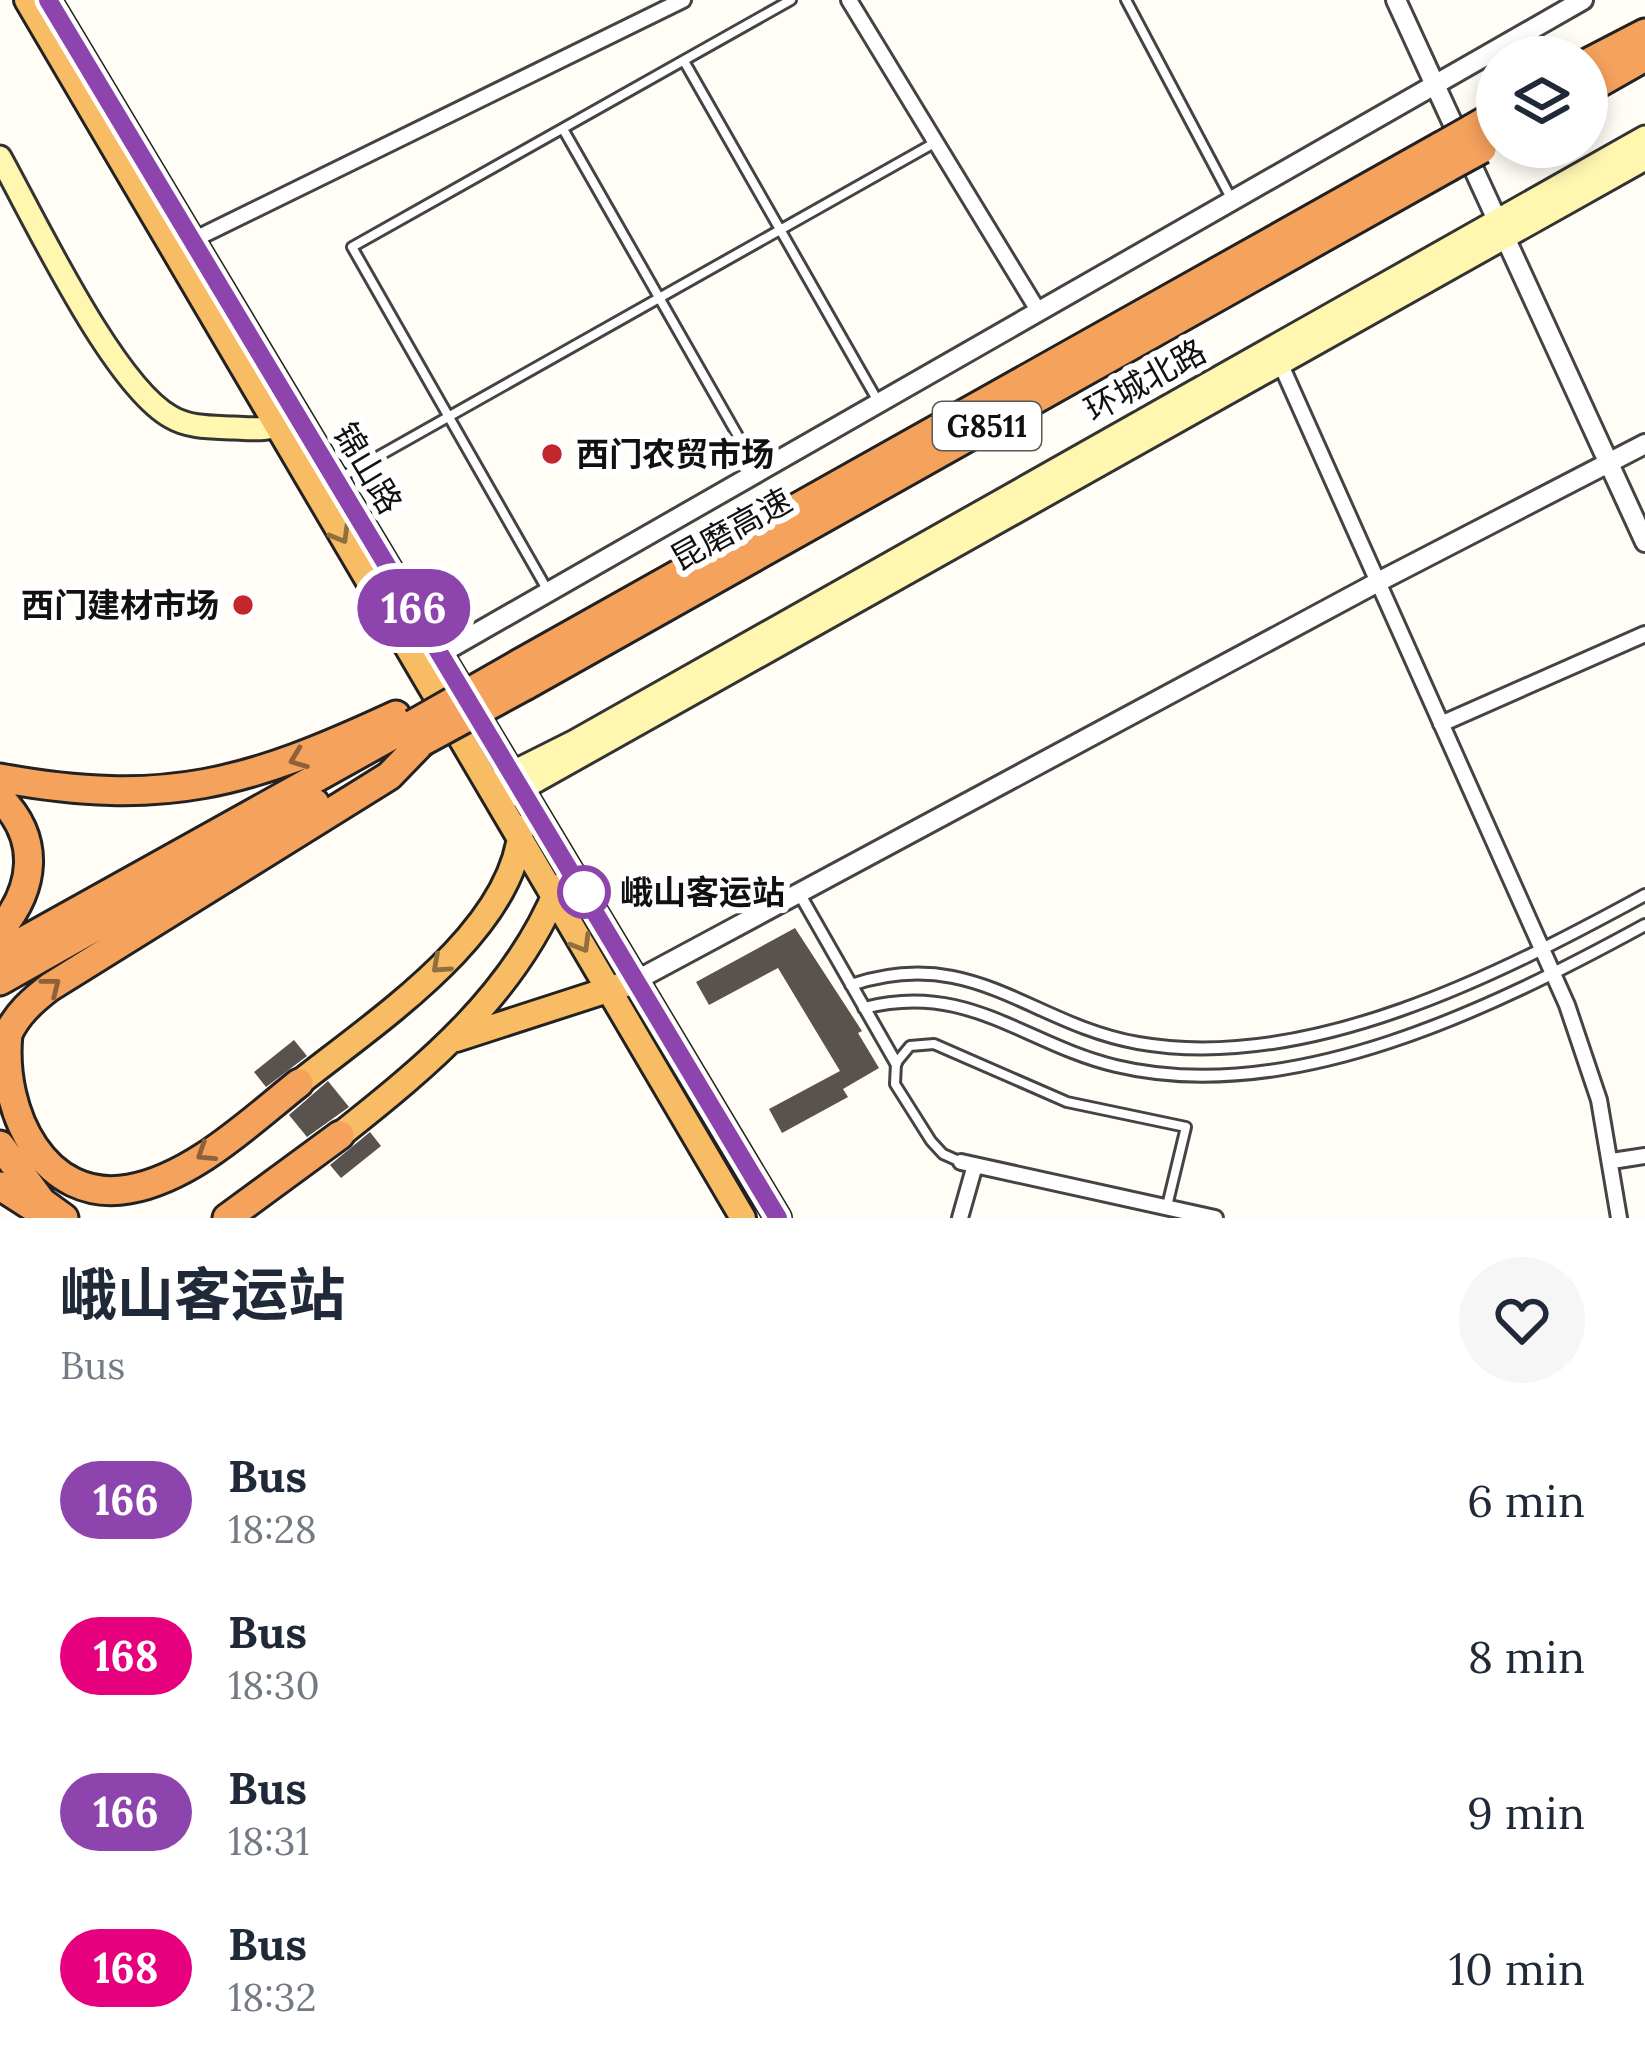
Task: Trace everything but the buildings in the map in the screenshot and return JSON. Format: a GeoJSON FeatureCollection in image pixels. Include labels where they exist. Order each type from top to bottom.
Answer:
{"type":"FeatureCollection","features":[{"type":"Feature","properties":{"kind":"highway","name":"锦山路"},"geometry":{"type":"LineString","coordinates":[[26,0],[288,421],[430,660],[518,781],[778,1218]]}},
{"type":"Feature","properties":{"kind":"highway","name":"锦山路"},"geometry":{"type":"LineString","coordinates":[[48,0],[193,240],[288,421],[337,480],[494,793],[743,1218]]}},
{"type":"Feature","properties":{"kind":"highway"},"geometry":{"type":"LineString","coordinates":[[1608,53],[1645,33]]}},
{"type":"Feature","properties":{"kind":"highway"},"geometry":{"type":"LineString","coordinates":[[1608,78],[1645,57]]}},
{"type":"Feature","properties":{"kind":"highway","name":"昆磨高速"},"geometry":{"type":"LineString","coordinates":[[520,668],[616,610],[1476,142]]}},
{"type":"Feature","properties":{"kind":"highway","name":"昆磨高速"},"geometry":{"type":"LineString","coordinates":[[0,954],[1445,156]]}},
{"type":"Feature","properties":{"kind":"highway"},"geometry":{"type":"LineString","coordinates":[[0,778],[98,791],[159,792],[202,785],[414,726]]}},
{"type":"Feature","properties":{"kind":"highway"},"geometry":{"type":"LineString","coordinates":[[117,1191],[58,1179],[37,1164],[20,1142],[6,1110],[1,1078],[4,1047],[15,1021],[66,974],[192,902],[389,776],[414,726]]}},
{"type":"Feature","properties":{"kind":"highway","name":"昆磨高速"},"geometry":{"type":"LineString","coordinates":[[0,980],[414,726]]}},
{"type":"Feature","properties":{"kind":"highway"},"geometry":{"type":"LineString","coordinates":[[4,1164],[84,1192],[149,1184],[190,1163],[299,1083],[468,939],[503,884],[520,839],[518,781]]}},
{"type":"Feature","properties":{"kind":"highway"},"geometry":{"type":"LineString","coordinates":[[0,798],[20,823],[31,850],[23,895],[0,930]]}},
{"type":"Feature","properties":{"kind":"highway"},"geometry":{"type":"LineString","coordinates":[[227,1218],[340,1135],[454,1040],[514,967],[554,896],[567,862]]}},
{"type":"Feature","properties":{"kind":"highway"},"geometry":{"type":"LineString","coordinates":[[454,1040],[637,980]]}},
{"type":"Feature","properties":{"kind":"highway"},"geometry":{"type":"LineString","coordinates":[[4,1164],[52,1218]]}},
{"type":"Feature","properties":{"kind":"highway"},"geometry":{"type":"LineString","coordinates":[[4,1164],[64,1218]]}},
{"type":"Feature","properties":{"kind":"main road","name":"环城北路"},"geometry":{"type":"LineString","coordinates":[[494,793],[1502,228],[1645,137]]}},
{"type":"Feature","properties":{"kind":"main road"},"geometry":{"type":"LineString","coordinates":[[0,157],[96,329],[149,402],[173,419],[201,426],[288,421]]}},
{"type":"Feature","properties":{"kind":"main road","name":"环城北路"},"geometry":{"type":"LineString","coordinates":[[1502,228],[1645,159]]}},
{"type":"Feature","properties":{"kind":"street"},"geometry":{"type":"LineString","coordinates":[[193,240],[660,5],[683,0]]}},
{"type":"Feature","properties":{"kind":"street"},"geometry":{"type":"LineString","coordinates":[[849,0],[1039,312]]}},
{"type":"Feature","properties":{"kind":"street"},"geometry":{"type":"LineString","coordinates":[[1396,0],[1645,542]]}},
{"type":"Feature","properties":{"kind":"street"},"geometry":{"type":"LineString","coordinates":[[430,660],[1583,0]]}},
{"type":"Feature","properties":{"kind":"street"},"geometry":{"type":"LineString","coordinates":[[1276,355],[1542,949],[1590,1067],[1612,1160],[1619,1218]]}},
{"type":"Feature","properties":{"kind":"street"},"geometry":{"type":"LineString","coordinates":[[637,980],[1645,444]]}},
{"type":"Feature","properties":{"kind":"street"},"geometry":{"type":"LineString","coordinates":[[1441,724],[1645,634]]}},
{"type":"Feature","properties":{"kind":"street"},"geometry":{"type":"LineString","coordinates":[[799,893],[896,1063]]}},
{"type":"Feature","properties":{"kind":"street"},"geometry":{"type":"LineString","coordinates":[[851,985],[891,975],[943,974],[996,987],[1083,1027],[1134,1042],[1183,1048],[1240,1047],[1306,1036],[1386,1013],[1542,949],[1645,895]]}},
{"type":"Feature","properties":{"kind":"street"},"geometry":{"type":"LineString","coordinates":[[864,1008],[905,1000],[957,1004],[1103,1062],[1156,1073],[1216,1076],[1353,1052],[1457,1016],[1553,974],[1645,925]]}},
{"type":"Feature","properties":{"kind":"street"},"geometry":{"type":"LineString","coordinates":[[1612,1160],[1645,1156]]}},
{"type":"Feature","properties":{"kind":"street"},"geometry":{"type":"LineString","coordinates":[[960,1218],[968,1163],[1215,1218]]}},
{"type":"Feature","properties":{"kind":"lane"},"geometry":{"type":"LineString","coordinates":[[549,592],[352,248],[791,0]]}},
{"type":"Feature","properties":{"kind":"lane"},"geometry":{"type":"LineString","coordinates":[[1126,0],[1232,202]]}},
{"type":"Feature","properties":{"kind":"lane"},"geometry":{"type":"LineString","coordinates":[[684,61],[879,403]]}},
{"type":"Feature","properties":{"kind":"lane"},"geometry":{"type":"LineString","coordinates":[[563,129],[759,472]]}},
{"type":"Feature","properties":{"kind":"lane"},"geometry":{"type":"LineString","coordinates":[[337,480],[936,142]]}},
{"type":"Feature","properties":{"kind":"lane"},"geometry":{"type":"LineString","coordinates":[[968,1163],[943,1154],[895,1084],[896,1063],[910,1046],[934,1044],[1066,1102],[1186,1126],[1167,1208]]}},
{"type":"Feature","properties":{"kind":"bus line","name":"166"},"geometry":{"type":"LineString","coordinates":[[48,0],[778,1218]]}},
{"type":"Feature","properties":{"kind":"place","name":"西门农贸市场"},"geometry":{"type":"Point","coordinates":[552,454]}},
{"type":"Feature","properties":{"kind":"place","name":"西门建材市场"},"geometry":{"type":"Point","coordinates":[243,605]}},
{"type":"Feature","properties":{"kind":"place","name":"峨山客运站"},"geometry":{"type":"Point","coordinates":[584,892]}}]}
